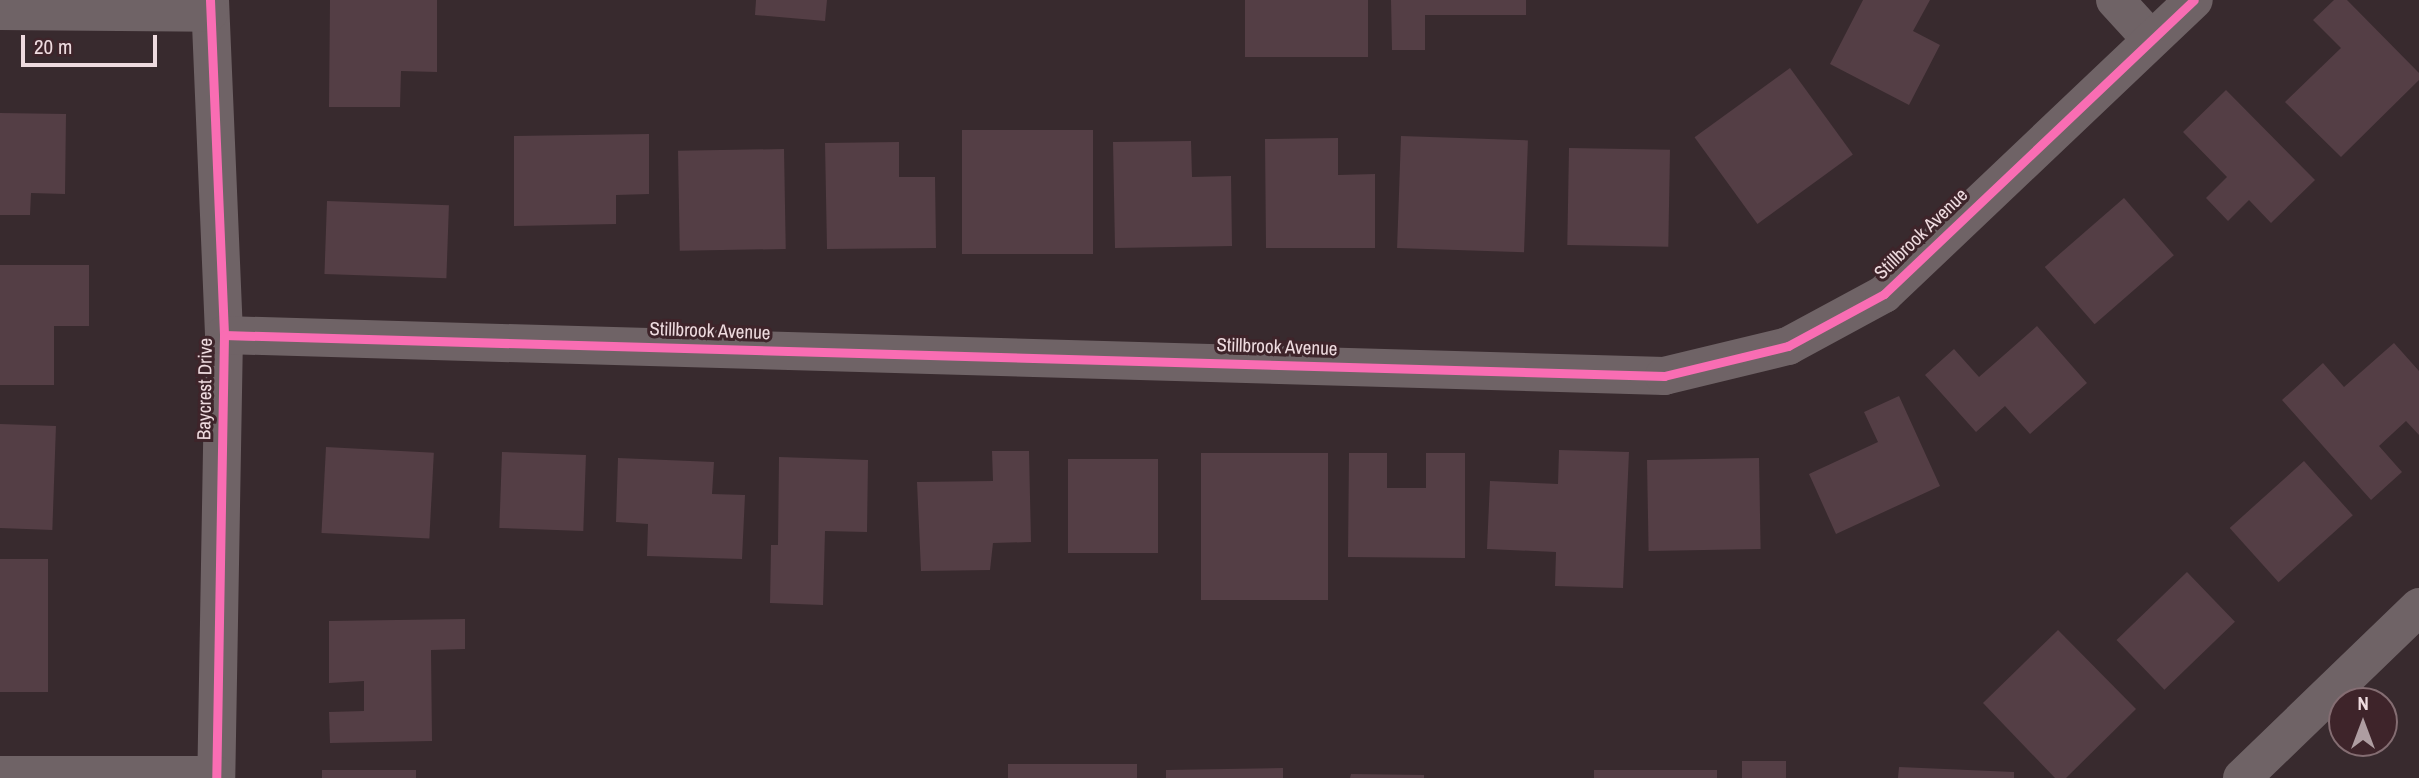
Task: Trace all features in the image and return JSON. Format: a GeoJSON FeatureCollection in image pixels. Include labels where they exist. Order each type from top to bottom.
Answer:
{"type":"FeatureCollection","features":[{"type":"Feature","properties":{"kind":"street"},"geometry":{"type":"LineString","coordinates":[[2115,0],[2150,38]]}},
{"type":"Feature","properties":{"kind":"street","name":"Stillbrook Avenue"},"geometry":{"type":"LineString","coordinates":[[224,335],[1664,376],[1788,346],[1884,294],[2150,38],[2194,0]]}},
{"type":"Feature","properties":{"kind":"street"},"geometry":{"type":"LineString","coordinates":[[0,11],[209,7]]}},
{"type":"Feature","properties":{"kind":"street","name":"Baycrest Drive"},"geometry":{"type":"LineString","coordinates":[[209,7],[224,335],[216,777]]}},
{"type":"Feature","properties":{"kind":"street"},"geometry":{"type":"LineString","coordinates":[[2242,778],[2419,607]]}},
{"type":"Feature","properties":{"kind":"street"},"geometry":{"type":"LineString","coordinates":[[0,775],[216,777]]}},
{"type":"Feature","properties":{"kind":"building"},"geometry":{"type":"Polygon","coordinates":[[[330,0],[437,0],[437,72],[401,71],[400,107],[329,107],[330,0]]]}},
{"type":"Feature","properties":{"kind":"building"},"geometry":{"type":"Polygon","coordinates":[[[756,0],[827,0],[825,21],[755,15],[756,0]]]}},
{"type":"Feature","properties":{"kind":"building"},"geometry":{"type":"Polygon","coordinates":[[[1245,0],[1368,0],[1368,57],[1245,57],[1245,0]]]}},
{"type":"Feature","properties":{"kind":"building"},"geometry":{"type":"Polygon","coordinates":[[[1391,0],[1526,0],[1526,15],[1425,15],[1425,50],[1392,50],[1391,0]]]}},
{"type":"Feature","properties":{"kind":"building"},"geometry":{"type":"Polygon","coordinates":[[[1863,0],[1930,0],[1913,31],[1940,45],[1909,105],[1830,64],[1863,0]]]}},
{"type":"Feature","properties":{"kind":"building"},"geometry":{"type":"Polygon","coordinates":[[[2334,0],[2347,0],[2419,73],[2419,80],[2341,157],[2285,102],[2341,48],[2313,20],[2334,0]]]}},
{"type":"Feature","properties":{"kind":"building"},"geometry":{"type":"Polygon","coordinates":[[[1790,68],[1853,155],[1757,224],[1695,137],[1790,68]]]}},
{"type":"Feature","properties":{"kind":"building"},"geometry":{"type":"Polygon","coordinates":[[[2226,90],[2315,180],[2271,223],[2249,200],[2228,221],[2206,198],[2227,177],[2183,132],[2226,90]]]}},
{"type":"Feature","properties":{"kind":"building"},"geometry":{"type":"Polygon","coordinates":[[[0,113],[66,114],[65,194],[31,193],[30,215],[0,215],[0,113]]]}},
{"type":"Feature","properties":{"kind":"building"},"geometry":{"type":"Polygon","coordinates":[[[962,130],[1093,130],[1093,254],[962,254],[962,130]]]}},
{"type":"Feature","properties":{"kind":"building"},"geometry":{"type":"Polygon","coordinates":[[[649,134],[649,194],[616,195],[616,224],[514,226],[514,136],[649,134]]]}},
{"type":"Feature","properties":{"kind":"building"},"geometry":{"type":"Polygon","coordinates":[[[1401,136],[1528,140],[1524,252],[1397,248],[1401,136]]]}},
{"type":"Feature","properties":{"kind":"building"},"geometry":{"type":"Polygon","coordinates":[[[1338,138],[1338,175],[1375,174],[1375,248],[1266,248],[1265,139],[1338,138]]]}},
{"type":"Feature","properties":{"kind":"building"},"geometry":{"type":"Polygon","coordinates":[[[1191,141],[1192,177],[1231,176],[1232,246],[1115,248],[1113,142],[1191,141]]]}},
{"type":"Feature","properties":{"kind":"building"},"geometry":{"type":"Polygon","coordinates":[[[899,142],[899,177],[935,177],[936,248],[827,249],[825,143],[899,142]]]}},
{"type":"Feature","properties":{"kind":"building"},"geometry":{"type":"Polygon","coordinates":[[[1569,148],[1670,150],[1668,247],[1567,245],[1569,148]]]}},
{"type":"Feature","properties":{"kind":"building"},"geometry":{"type":"Polygon","coordinates":[[[784,149],[786,249],[680,251],[678,151],[784,149]]]}},
{"type":"Feature","properties":{"kind":"building"},"geometry":{"type":"Polygon","coordinates":[[[2124,198],[2174,255],[2095,324],[2045,267],[2124,198]]]}},
{"type":"Feature","properties":{"kind":"building"},"geometry":{"type":"Polygon","coordinates":[[[327,201],[449,205],[446,278],[324,274],[327,201]]]}},
{"type":"Feature","properties":{"kind":"building"},"geometry":{"type":"Polygon","coordinates":[[[0,265],[89,265],[89,326],[54,326],[54,385],[0,385],[0,265]]]}},
{"type":"Feature","properties":{"kind":"building"},"geometry":{"type":"Polygon","coordinates":[[[2037,326],[2087,383],[2030,434],[2005,406],[1976,432],[1925,375],[1954,349],[1979,377],[2037,326]]]}},
{"type":"Feature","properties":{"kind":"building"},"geometry":{"type":"Polygon","coordinates":[[[2394,343],[2419,371],[2419,435],[2406,421],[2379,446],[2402,472],[2371,500],[2282,400],[2323,363],[2344,387],[2394,343]]]}},
{"type":"Feature","properties":{"kind":"building"},"geometry":{"type":"Polygon","coordinates":[[[1899,396],[1940,486],[1836,534],[1809,474],[1878,442],[1864,412],[1899,396]]]}},
{"type":"Feature","properties":{"kind":"building"},"geometry":{"type":"Polygon","coordinates":[[[0,424],[56,426],[52,530],[0,528],[0,424]]]}},
{"type":"Feature","properties":{"kind":"building"},"geometry":{"type":"Polygon","coordinates":[[[326,447],[434,453],[429,539],[321,533],[326,447]]]}},
{"type":"Feature","properties":{"kind":"building"},"geometry":{"type":"Polygon","coordinates":[[[1559,450],[1629,452],[1623,588],[1555,586],[1556,552],[1487,549],[1490,481],[1558,484],[1559,450]]]}},
{"type":"Feature","properties":{"kind":"building"},"geometry":{"type":"Polygon","coordinates":[[[992,451],[1029,451],[1031,542],[993,543],[990,570],[921,571],[917,482],[993,481],[992,451]]]}},
{"type":"Feature","properties":{"kind":"building"},"geometry":{"type":"Polygon","coordinates":[[[502,452],[586,455],[583,531],[499,528],[502,452]]]}},
{"type":"Feature","properties":{"kind":"building"},"geometry":{"type":"Polygon","coordinates":[[[1201,453],[1328,453],[1328,600],[1201,600],[1201,453]]]}},
{"type":"Feature","properties":{"kind":"building"},"geometry":{"type":"Polygon","coordinates":[[[1349,453],[1387,453],[1387,488],[1426,488],[1426,453],[1465,453],[1465,558],[1348,557],[1349,453]]]}},
{"type":"Feature","properties":{"kind":"building"},"geometry":{"type":"Polygon","coordinates":[[[779,457],[868,460],[867,532],[825,531],[823,605],[770,603],[771,545],[778,545],[779,457]]]}},
{"type":"Feature","properties":{"kind":"building"},"geometry":{"type":"Polygon","coordinates":[[[618,458],[714,462],[712,494],[745,495],[742,559],[647,556],[648,524],[616,522],[618,458]]]}},
{"type":"Feature","properties":{"kind":"building"},"geometry":{"type":"Polygon","coordinates":[[[1759,458],[1761,549],[1649,551],[1647,460],[1759,458]]]}},
{"type":"Feature","properties":{"kind":"building"},"geometry":{"type":"Polygon","coordinates":[[[1068,459],[1158,459],[1158,553],[1068,553],[1068,459]]]}},
{"type":"Feature","properties":{"kind":"building"},"geometry":{"type":"Polygon","coordinates":[[[2304,461],[2353,515],[2279,582],[2230,528],[2304,461]]]}},
{"type":"Feature","properties":{"kind":"building"},"geometry":{"type":"Polygon","coordinates":[[[0,559],[48,559],[48,692],[0,692],[0,559]]]}},
{"type":"Feature","properties":{"kind":"building"},"geometry":{"type":"Polygon","coordinates":[[[2187,572],[2235,622],[2164,690],[2117,640],[2187,572]]]}},
{"type":"Feature","properties":{"kind":"building"},"geometry":{"type":"Polygon","coordinates":[[[465,619],[465,649],[431,650],[432,741],[330,743],[329,712],[364,711],[364,681],[329,683],[329,621],[465,619]]]}},
{"type":"Feature","properties":{"kind":"building"},"geometry":{"type":"Polygon","coordinates":[[[2058,630],[2136,709],[2066,778],[2055,778],[1983,703],[2058,630]]]}},
{"type":"Feature","properties":{"kind":"building"},"geometry":{"type":"Polygon","coordinates":[[[1742,761],[1786,761],[1786,778],[1742,778],[1742,761]]]}},
{"type":"Feature","properties":{"kind":"building"},"geometry":{"type":"Polygon","coordinates":[[[1008,764],[1137,764],[1137,778],[1008,778],[1008,764]]]}},
{"type":"Feature","properties":{"kind":"building"},"geometry":{"type":"Polygon","coordinates":[[[1899,767],[2014,772],[2014,778],[1898,778],[1899,767]]]}},
{"type":"Feature","properties":{"kind":"building"},"geometry":{"type":"Polygon","coordinates":[[[1283,768],[1283,778],[1166,778],[1166,770],[1283,768]]]}},
{"type":"Feature","properties":{"kind":"building"},"geometry":{"type":"Polygon","coordinates":[[[322,770],[416,770],[416,778],[322,778],[322,770]]]}},
{"type":"Feature","properties":{"kind":"building"},"geometry":{"type":"Polygon","coordinates":[[[1594,770],[1717,770],[1717,778],[1594,778],[1594,770]]]}},
{"type":"Feature","properties":{"kind":"building"},"geometry":{"type":"Polygon","coordinates":[[[1351,774],[1424,775],[1424,778],[1350,778],[1351,774]]]}},
{"type":"Feature","properties":{"kind":"cycle path"},"geometry":{"type":"LineString","coordinates":[[210,0],[224,335],[216,778]]}},
{"type":"Feature","properties":{"kind":"cycle path"},"geometry":{"type":"LineString","coordinates":[[224,335],[1664,376],[1788,346],[1884,294],[2194,0]]}}]}
